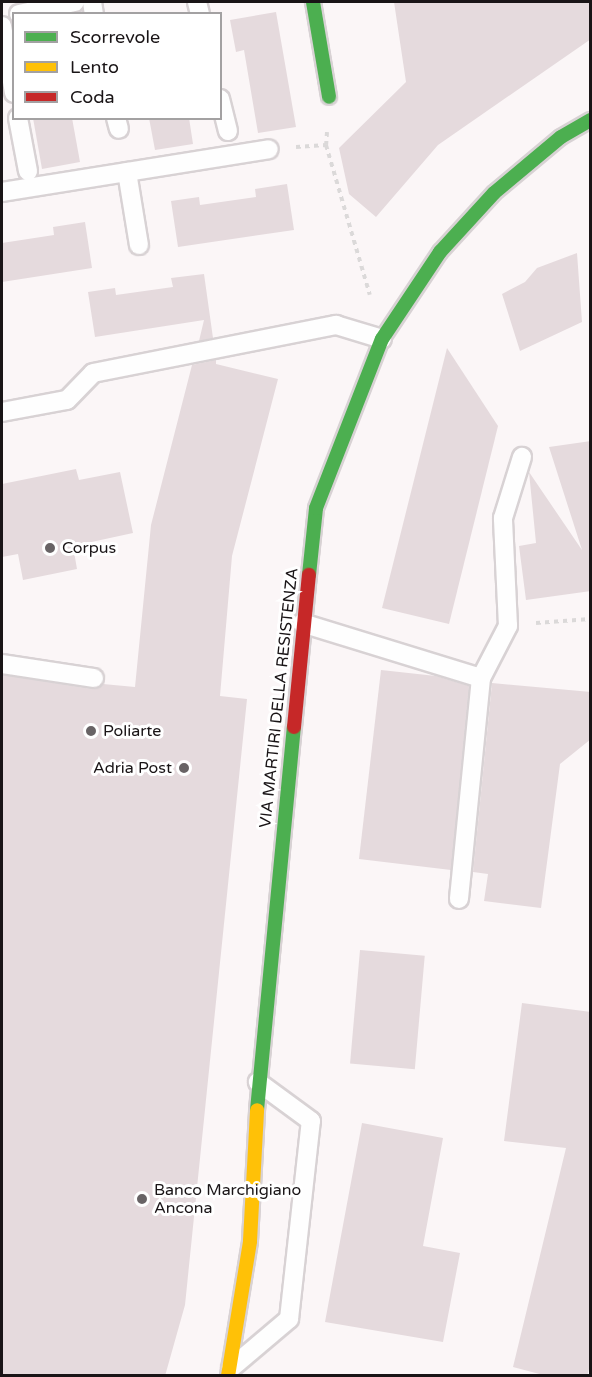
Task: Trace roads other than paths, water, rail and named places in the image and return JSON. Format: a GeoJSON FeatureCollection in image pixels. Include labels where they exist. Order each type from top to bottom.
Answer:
{"type":"FeatureCollection","features":[{"type":"Feature","properties":{"kind":"main road"},"geometry":{"type":"LineString","coordinates":[[313,2],[310,6],[329,97]]}},
{"type":"Feature","properties":{"kind":"main road","name":"VIA MARTIRI DELLA RESISTENZA"},"geometry":{"type":"LineString","coordinates":[[229,1372],[250,1240],[258,1082],[302,623],[316,507],[382,339],[440,252],[494,193],[561,137],[591,120]]}},
{"type":"Feature","properties":{"kind":"lane"},"geometry":{"type":"LineString","coordinates":[[28,12],[75,2]]}},
{"type":"Feature","properties":{"kind":"lane"},"geometry":{"type":"LineString","coordinates":[[2,26],[12,82]]}},
{"type":"Feature","properties":{"kind":"lane"},"geometry":{"type":"LineString","coordinates":[[222,107],[228,131]]}},
{"type":"Feature","properties":{"kind":"lane"},"geometry":{"type":"LineString","coordinates":[[18,120],[28,171]]}},
{"type":"Feature","properties":{"kind":"lane"},"geometry":{"type":"LineString","coordinates":[[2,192],[269,149]]}},
{"type":"Feature","properties":{"kind":"lane"},"geometry":{"type":"LineString","coordinates":[[126,171],[139,245]]}},
{"type":"Feature","properties":{"kind":"lane"},"geometry":{"type":"LineString","coordinates":[[2,412],[67,400],[93,373],[336,325],[382,339]]}},
{"type":"Feature","properties":{"kind":"lane"},"geometry":{"type":"LineString","coordinates":[[459,899],[480,678],[508,626],[503,518],[522,457]]}},
{"type":"Feature","properties":{"kind":"lane"},"geometry":{"type":"LineString","coordinates":[[302,623],[480,678]]}},
{"type":"Feature","properties":{"kind":"lane"},"geometry":{"type":"LineString","coordinates":[[2,664],[94,678]]}},
{"type":"Feature","properties":{"kind":"lane"},"geometry":{"type":"LineString","coordinates":[[229,1372],[289,1320],[311,1121],[258,1082]]}},
{"type":"Feature","properties":{"kind":"place","name":"Corpus"},"geometry":{"type":"Point","coordinates":[50,548]}},
{"type":"Feature","properties":{"kind":"place","name":"Poliarte"},"geometry":{"type":"Point","coordinates":[91,731]}},
{"type":"Feature","properties":{"kind":"place","name":"Adria Post"},"geometry":{"type":"Point","coordinates":[184,768]}},
{"type":"Feature","properties":{"kind":"place","name":"Banco Marchigiano Ancona"},"geometry":{"type":"Point","coordinates":[142,1199]}}]}
